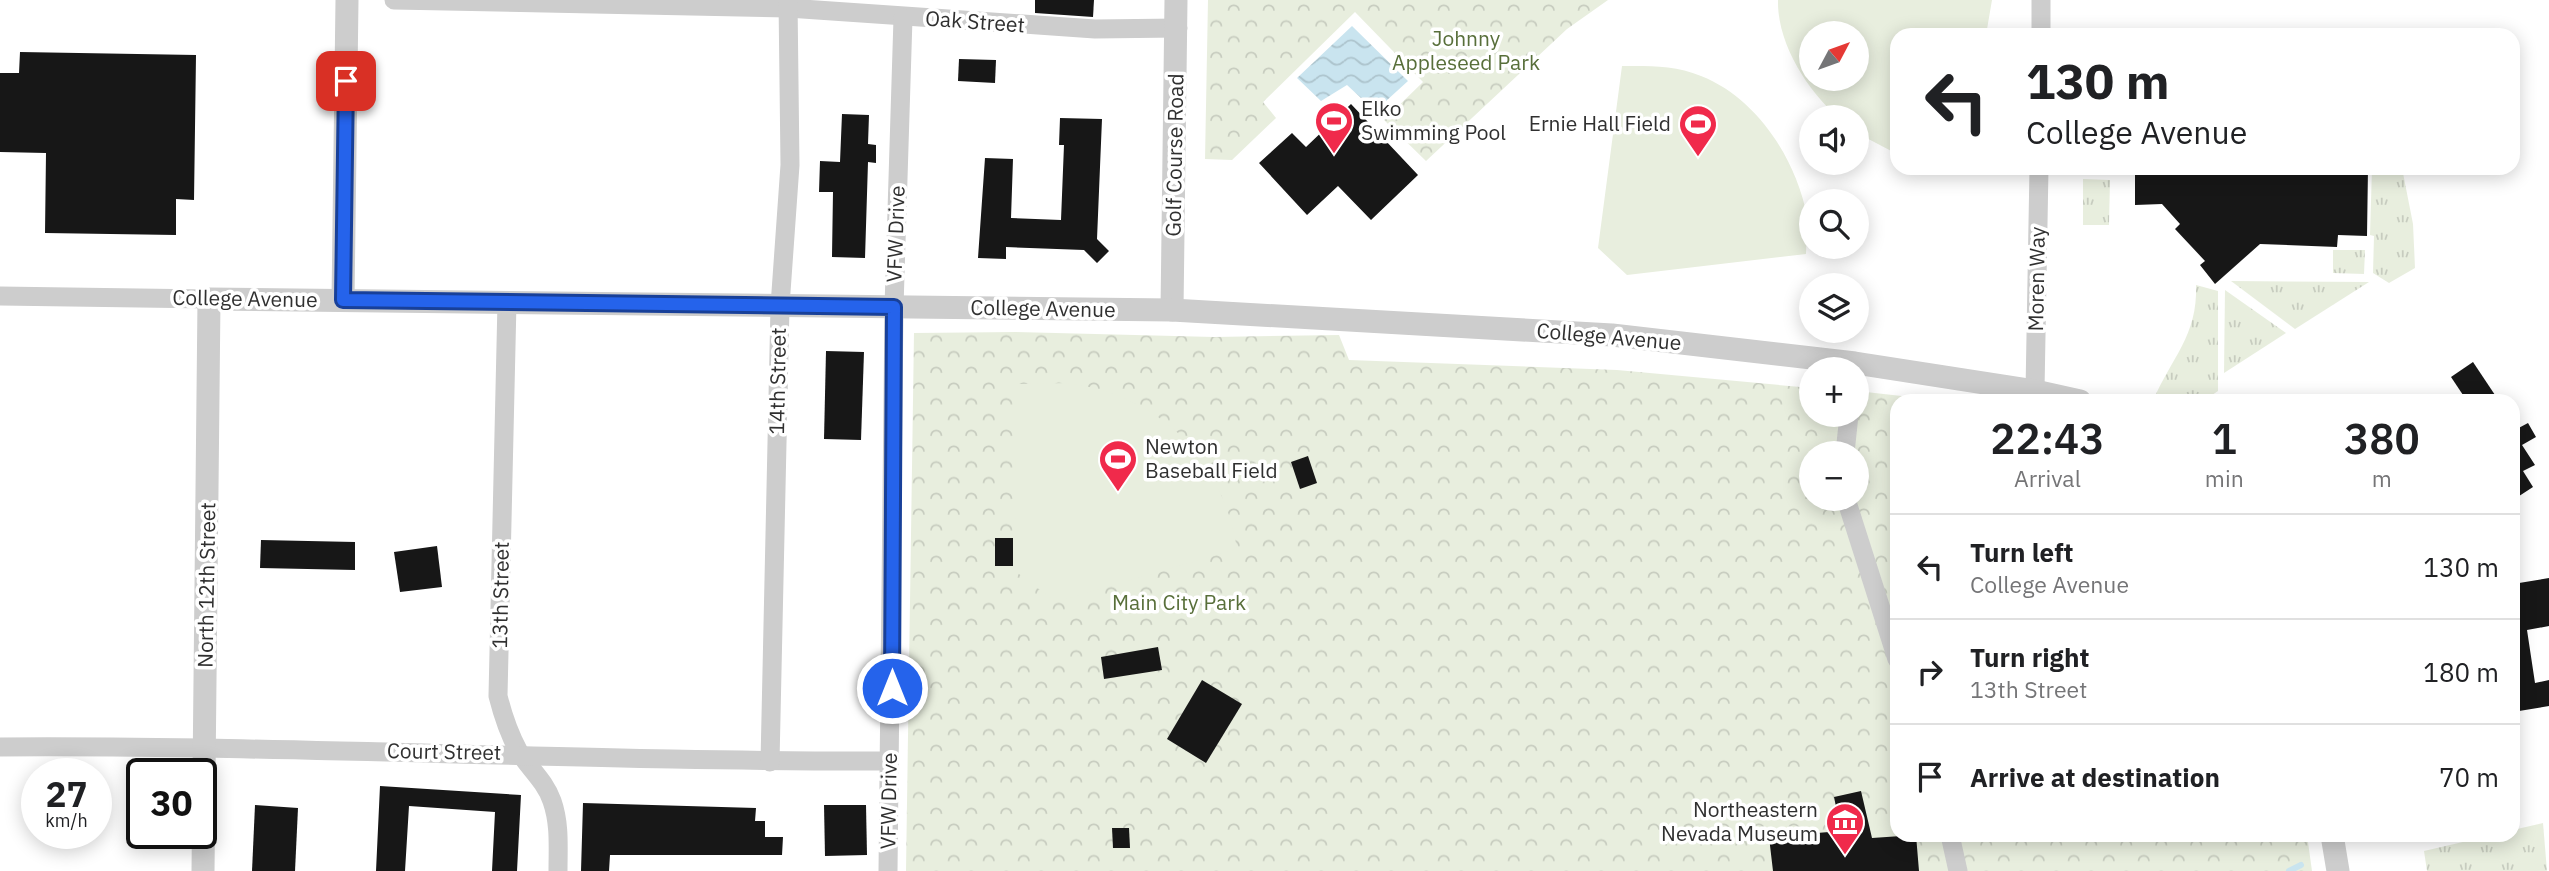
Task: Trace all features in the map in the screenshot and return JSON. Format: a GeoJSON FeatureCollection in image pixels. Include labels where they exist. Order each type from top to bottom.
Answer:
{"type":"FeatureCollection","features":[{"type":"Feature","properties":{"kind":"street"},"geometry":{"type":"LineString","coordinates":[[343,300],[347,0]]}},
{"type":"Feature","properties":{"kind":"street","name":"Oak Street"},"geometry":{"type":"LineString","coordinates":[[394,0],[788,4],[903,18],[1095,29],[1178,28]]}},
{"type":"Feature","properties":{"kind":"street","name":"Golf Course Road"},"geometry":{"type":"LineString","coordinates":[[1172,310],[1178,28],[1176,0]]}},
{"type":"Feature","properties":{"kind":"street"},"geometry":{"type":"LineString","coordinates":[[2041,0],[2041,28]]}},
{"type":"Feature","properties":{"kind":"street","name":"14th Street"},"geometry":{"type":"LineString","coordinates":[[770,762],[780,306],[790,165],[788,4]]}},
{"type":"Feature","properties":{"kind":"street","name":"VFW Drive"},"geometry":{"type":"LineString","coordinates":[[888,871],[894,307],[903,18]]}},
{"type":"Feature","properties":{"kind":"street","name":"Moren Way"},"geometry":{"type":"LineString","coordinates":[[2035,391],[2039,175]]}},
{"type":"Feature","properties":{"kind":"street","name":"College Avenue"},"geometry":{"type":"LineString","coordinates":[[0,296],[1172,310],[1612,335],[1799,359]]}},
{"type":"Feature","properties":{"kind":"street","name":"North 12th Street"},"geometry":{"type":"LineString","coordinates":[[203,871],[209,299]]}},
{"type":"Feature","properties":{"kind":"street","name":"13th Street"},"geometry":{"type":"LineString","coordinates":[[507,302],[498,696],[504,721],[521,754],[536,770],[552,799],[558,823],[558,871]]}},
{"type":"Feature","properties":{"kind":"street","name":"College Avenue"},"geometry":{"type":"LineString","coordinates":[[1869,368],[2048,394]]}},
{"type":"Feature","properties":{"kind":"street"},"geometry":{"type":"LineString","coordinates":[[1850,511],[1890,637]]}},
{"type":"Feature","properties":{"kind":"street","name":"Court Street"},"geometry":{"type":"LineString","coordinates":[[0,747],[205,746],[770,762],[888,761]]}},
{"type":"Feature","properties":{"kind":"street"},"geometry":{"type":"LineString","coordinates":[[1952,842],[1958,871]]}},
{"type":"Feature","properties":{"kind":"street"},"geometry":{"type":"LineString","coordinates":[[2333,842],[2338,871]]}},
{"type":"Feature","properties":{"kind":"green space","name":"Johnny Appleseed Park"},"geometry":{"type":"Polygon","coordinates":[[[1208,0],[1608,0],[1567,29],[1426,161],[1384,120],[1423,82],[1355,12],[1263,102],[1276,118],[1232,160],[1205,159],[1208,0]]]}},
{"type":"Feature","properties":{"kind":"green space"},"geometry":{"type":"Polygon","coordinates":[[[1778,0],[1992,0],[1987,28],[1890,28],[1890,150],[1869,139],[1869,105],[1825,105],[1814,91],[1869,91],[1869,21],[1799,21],[1799,69],[1788,49],[1779,16],[1778,0]]]}},
{"type":"Feature","properties":{"kind":"green space","name":"Ernie Hall Field"},"geometry":{"type":"Polygon","coordinates":[[[1622,66],[1662,67],[1691,72],[1721,86],[1740,99],[1771,133],[1794,173],[1800,189],[1799,255],[1627,275],[1598,248],[1622,66]]]}},
{"type":"Feature","properties":{"kind":"green space"},"geometry":{"type":"Polygon","coordinates":[[[2372,175],[2403,175],[2413,224],[2415,268],[2389,283],[2373,273],[2374,236],[2370,235],[2372,175]]]}},
{"type":"Feature","properties":{"kind":"green space"},"geometry":{"type":"Polygon","coordinates":[[[2083,179],[2110,180],[2109,225],[2083,225],[2083,179]]]}},
{"type":"Feature","properties":{"kind":"green space"},"geometry":{"type":"Polygon","coordinates":[[[2333,250],[2365,250],[2364,274],[2333,273],[2333,250]]]}},
{"type":"Feature","properties":{"kind":"green space"},"geometry":{"type":"Polygon","coordinates":[[[2231,281],[2369,282],[2295,329],[2231,281]]]}},
{"type":"Feature","properties":{"kind":"green space"},"geometry":{"type":"Polygon","coordinates":[[[2196,285],[2218,291],[2218,391],[2214,394],[2156,394],[2188,333],[2196,285]]]}},
{"type":"Feature","properties":{"kind":"green space"},"geometry":{"type":"Polygon","coordinates":[[[2225,290],[2286,333],[2224,373],[2225,290]]]}},
{"type":"Feature","properties":{"kind":"green space","name":"Main City Park"},"geometry":{"type":"Polygon","coordinates":[[[1016,332],[1214,337],[1339,335],[1349,360],[1617,370],[1799,387],[1799,427],[1869,427],[1869,392],[1890,395],[1890,842],[2308,842],[2312,871],[906,871],[914,333],[1016,332]]]}},
{"type":"Feature","properties":{"kind":"green space","name":"Newton Baseball Field"},"geometry":{"type":"Polygon","coordinates":[[[1068,383],[1101,390],[1131,401],[1158,417],[1181,436],[1201,459],[1217,486],[1229,516],[1237,549],[1056,602],[1015,571],[1016,384],[1068,383]]]}},
{"type":"Feature","properties":{"kind":"green space"},"geometry":{"type":"Polygon","coordinates":[[[2543,823],[2547,871],[2427,871],[2424,851],[2463,842],[2520,842],[2520,828],[2543,823]]]}},
{"type":"Feature","properties":{"kind":"water"},"geometry":{"type":"Polygon","coordinates":[[[1352,26],[1408,81],[1375,111],[1347,85],[1321,101],[1297,78],[1352,26]]]}},
{"type":"Feature","properties":{"kind":"building"},"geometry":{"type":"Polygon","coordinates":[[[1035,0],[1094,0],[1093,17],[1035,13],[1035,0]]]}},
{"type":"Feature","properties":{"kind":"building"},"geometry":{"type":"Polygon","coordinates":[[[20,52],[196,55],[194,200],[176,199],[176,235],[45,233],[46,153],[0,152],[0,73],[19,73],[20,52]]]}},
{"type":"Feature","properties":{"kind":"building"},"geometry":{"type":"Polygon","coordinates":[[[959,59],[996,60],[995,83],[958,81],[959,59]]]}},
{"type":"Feature","properties":{"kind":"building","name":"Elko Swimming Pool"},"geometry":{"type":"Polygon","coordinates":[[[1351,104],[1418,175],[1371,220],[1338,186],[1307,215],[1259,163],[1292,133],[1306,147],[1351,104]]]}},
{"type":"Feature","properties":{"kind":"building"},"geometry":{"type":"Polygon","coordinates":[[[842,114],[869,115],[868,144],[876,145],[876,163],[868,162],[865,258],[832,257],[833,192],[819,192],[820,161],[840,162],[842,114]]]}},
{"type":"Feature","properties":{"kind":"building"},"geometry":{"type":"Polygon","coordinates":[[[1060,118],[1102,119],[1097,239],[1109,251],[1097,263],[1084,250],[1006,247],[1006,259],[978,258],[985,158],[1013,159],[1011,218],[1061,220],[1064,145],[1059,145],[1060,118]]]}},
{"type":"Feature","properties":{"kind":"building"},"geometry":{"type":"Polygon","coordinates":[[[2135,175],[2368,175],[2367,236],[2338,235],[2337,247],[2260,244],[2215,284],[2200,265],[2205,261],[2175,229],[2180,224],[2162,204],[2135,205],[2135,175]]]}},
{"type":"Feature","properties":{"kind":"building"},"geometry":{"type":"Polygon","coordinates":[[[826,351],[864,352],[861,440],[824,439],[826,351]]]}},
{"type":"Feature","properties":{"kind":"building"},"geometry":{"type":"Polygon","coordinates":[[[2473,362],[2494,394],[2462,394],[2451,377],[2473,362]]]}},
{"type":"Feature","properties":{"kind":"building"},"geometry":{"type":"Polygon","coordinates":[[[2528,423],[2536,437],[2522,445],[2535,465],[2523,471],[2533,487],[2520,495],[2520,427],[2528,423]]]}},
{"type":"Feature","properties":{"kind":"building"},"geometry":{"type":"Polygon","coordinates":[[[1308,456],[1317,483],[1300,489],[1291,462],[1308,456]]]}},
{"type":"Feature","properties":{"kind":"building"},"geometry":{"type":"Polygon","coordinates":[[[995,538],[1013,538],[1013,566],[995,566],[995,538]]]}},
{"type":"Feature","properties":{"kind":"building"},"geometry":{"type":"Polygon","coordinates":[[[261,540],[355,542],[355,570],[260,568],[261,540]]]}},
{"type":"Feature","properties":{"kind":"building"},"geometry":{"type":"Polygon","coordinates":[[[437,546],[442,587],[400,592],[394,552],[437,546]]]}},
{"type":"Feature","properties":{"kind":"building"},"geometry":{"type":"Polygon","coordinates":[[[2549,578],[2549,626],[2527,630],[2535,683],[2549,680],[2549,706],[2520,711],[2520,583],[2549,578]]]}},
{"type":"Feature","properties":{"kind":"building"},"geometry":{"type":"Polygon","coordinates":[[[1158,647],[1162,670],[1104,679],[1101,657],[1158,647]]]}},
{"type":"Feature","properties":{"kind":"building"},"geometry":{"type":"Polygon","coordinates":[[[1202,680],[1242,704],[1206,763],[1167,739],[1202,680]]]}},
{"type":"Feature","properties":{"kind":"building"},"geometry":{"type":"Polygon","coordinates":[[[380,786],[521,795],[517,871],[492,871],[495,812],[409,806],[405,871],[376,871],[380,786]]]}},
{"type":"Feature","properties":{"kind":"building","name":"Northeastern Nevada Museum"},"geometry":{"type":"Polygon","coordinates":[[[1861,791],[1872,838],[1890,837],[1890,842],[1917,842],[1919,871],[1773,871],[1769,837],[1841,831],[1834,797],[1861,791]]]}},
{"type":"Feature","properties":{"kind":"building"},"geometry":{"type":"Polygon","coordinates":[[[583,803],[756,808],[755,821],[765,821],[765,837],[783,837],[782,855],[610,855],[609,871],[581,871],[583,803]]]}},
{"type":"Feature","properties":{"kind":"building"},"geometry":{"type":"Polygon","coordinates":[[[255,805],[298,808],[295,871],[252,871],[255,805]]]}},
{"type":"Feature","properties":{"kind":"building"},"geometry":{"type":"Polygon","coordinates":[[[824,805],[866,805],[867,855],[825,856],[824,805]]]}},
{"type":"Feature","properties":{"kind":"building"},"geometry":{"type":"Polygon","coordinates":[[[1112,828],[1129,828],[1130,848],[1113,848],[1112,828]]]}},
{"type":"Feature","properties":{"kind":"waterway"},"geometry":{"type":"LineString","coordinates":[[2289,871],[2301,865]]}},
{"type":"Feature","properties":{"kind":"place","name":"Elko Swimming Pool"},"geometry":{"type":"Point","coordinates":[1334,155]}},
{"type":"Feature","properties":{"kind":"place","name":"Ernie Hall Field"},"geometry":{"type":"Point","coordinates":[1698,158]}},
{"type":"Feature","properties":{"kind":"place","name":"Newton Baseball Field"},"geometry":{"type":"Point","coordinates":[1118,493]}},
{"type":"Feature","properties":{"kind":"place","name":"Northeastern Nevada Museum"},"geometry":{"type":"Point","coordinates":[1845,856]}},
{"type":"Feature","properties":{"kind":"route"},"geometry":{"type":"LineString","coordinates":[[346,81],[343,300],[894,307],[892,688]]}}]}
